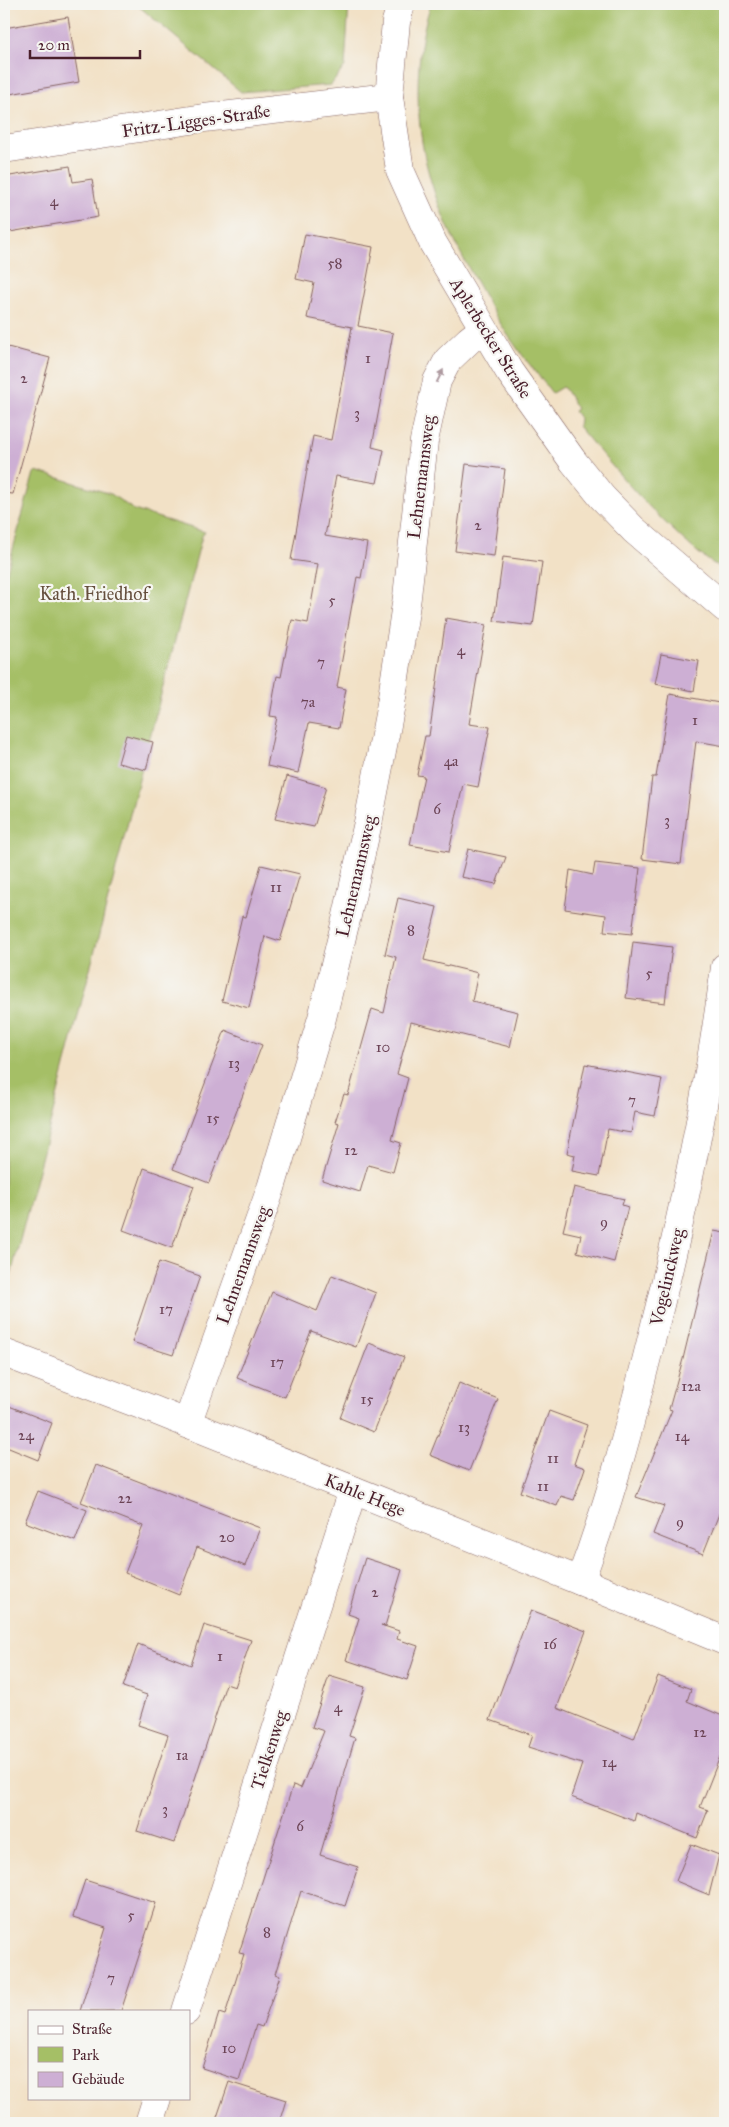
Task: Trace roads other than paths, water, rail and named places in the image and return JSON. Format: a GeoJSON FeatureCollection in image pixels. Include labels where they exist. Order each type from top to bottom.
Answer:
{"type":"FeatureCollection","features":[{"type":"Feature","properties":{"kind":"street","name":"Aplerbecker Straße"},"geometry":{"type":"LineString","coordinates":[[401,4],[396,22],[389,97],[400,170],[433,243],[509,371],[573,461],[602,497],[634,530],[725,608]]}},
{"type":"Feature","properties":{"kind":"street","name":"Fritz-Ligges-Straße"},"geometry":{"type":"LineString","coordinates":[[4,149],[204,118],[389,97]]}},
{"type":"Feature","properties":{"kind":"street","name":"Lehnemannsweg"},"geometry":{"type":"LineString","coordinates":[[187,1424],[273,1179],[322,1018],[344,929],[370,818],[391,704],[407,597],[427,423],[436,381],[448,360],[484,329]]}},
{"type":"Feature","properties":{"kind":"street","name":"Vogelinckweg"},"geometry":{"type":"LineString","coordinates":[[580,1581],[617,1468],[663,1298],[707,1092],[725,967]]}},
{"type":"Feature","properties":{"kind":"street","name":"Kahle Hege"},"geometry":{"type":"LineString","coordinates":[[4,1353],[353,1490],[725,1641]]}},
{"type":"Feature","properties":{"kind":"street","name":"Tielkenweg"},"geometry":{"type":"LineString","coordinates":[[186,2010],[353,1490]]}},
{"type":"Feature","properties":{"kind":"street"},"geometry":{"type":"LineString","coordinates":[[149,2123],[157,2100]]}},
{"type":"Feature","properties":{"kind":"park label","name":"Kath. Friedhof"},"geometry":{"type":"Point","coordinates":[94,594]}}]}
